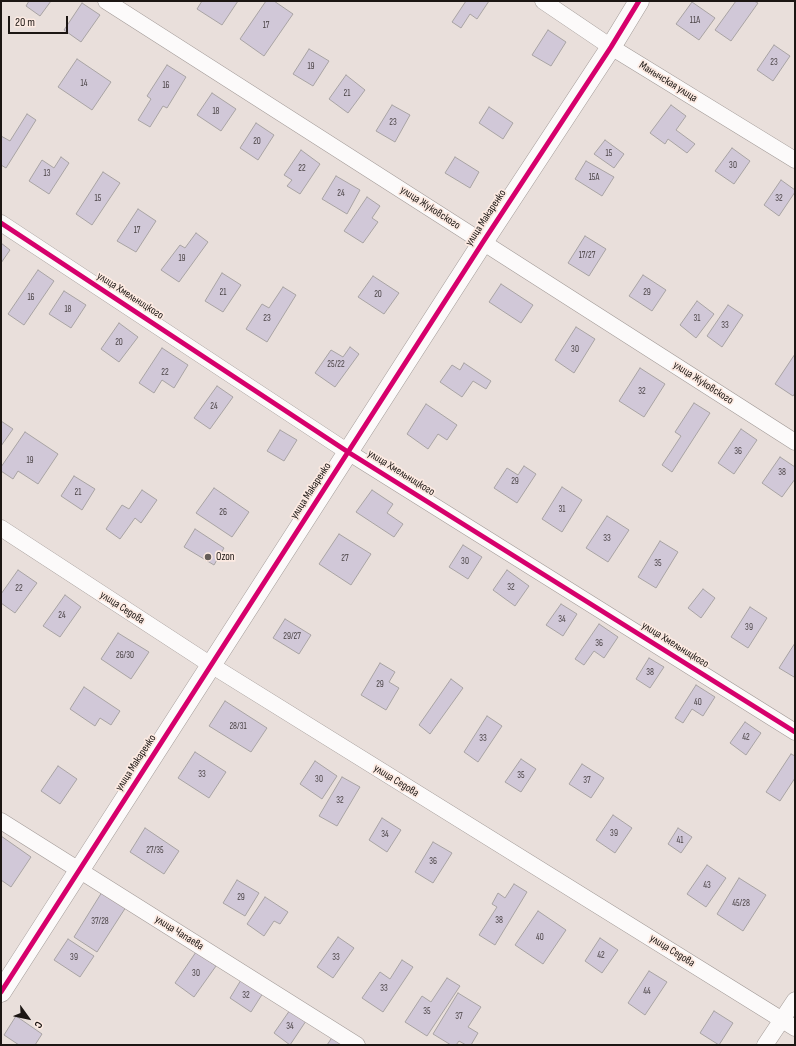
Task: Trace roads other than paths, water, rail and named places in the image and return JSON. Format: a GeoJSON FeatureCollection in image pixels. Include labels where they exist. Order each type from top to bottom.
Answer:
{"type":"FeatureCollection","features":[{"type":"Feature","properties":{"kind":"street","name":"улица Жуковского"},"geometry":{"type":"LineString","coordinates":[[106,1],[795,442]]}},
{"type":"Feature","properties":{"kind":"street","name":"Манычская улица"},"geometry":{"type":"LineString","coordinates":[[543,1],[611,47],[795,160]]}},
{"type":"Feature","properties":{"kind":"street","name":"улица Макаренко"},"geometry":{"type":"LineString","coordinates":[[1,992],[482,242],[611,47],[639,1]]}},
{"type":"Feature","properties":{"kind":"street","name":"улица Хмельницкого"},"geometry":{"type":"LineString","coordinates":[[1,223],[348,452],[795,732]]}},
{"type":"Feature","properties":{"kind":"street","name":"улица Седова"},"geometry":{"type":"LineString","coordinates":[[1,528],[211,665],[789,1024]]}},
{"type":"Feature","properties":{"kind":"street","name":"улица Чапаева"},"geometry":{"type":"LineString","coordinates":[[1,821],[357,1045]]}},
{"type":"Feature","properties":{"kind":"street"},"geometry":{"type":"LineString","coordinates":[[765,1045],[789,1024],[795,1000]]}},
{"type":"Feature","properties":{"kind":"place","name":"Ozon"},"geometry":{"type":"Point","coordinates":[208,557]}}]}
